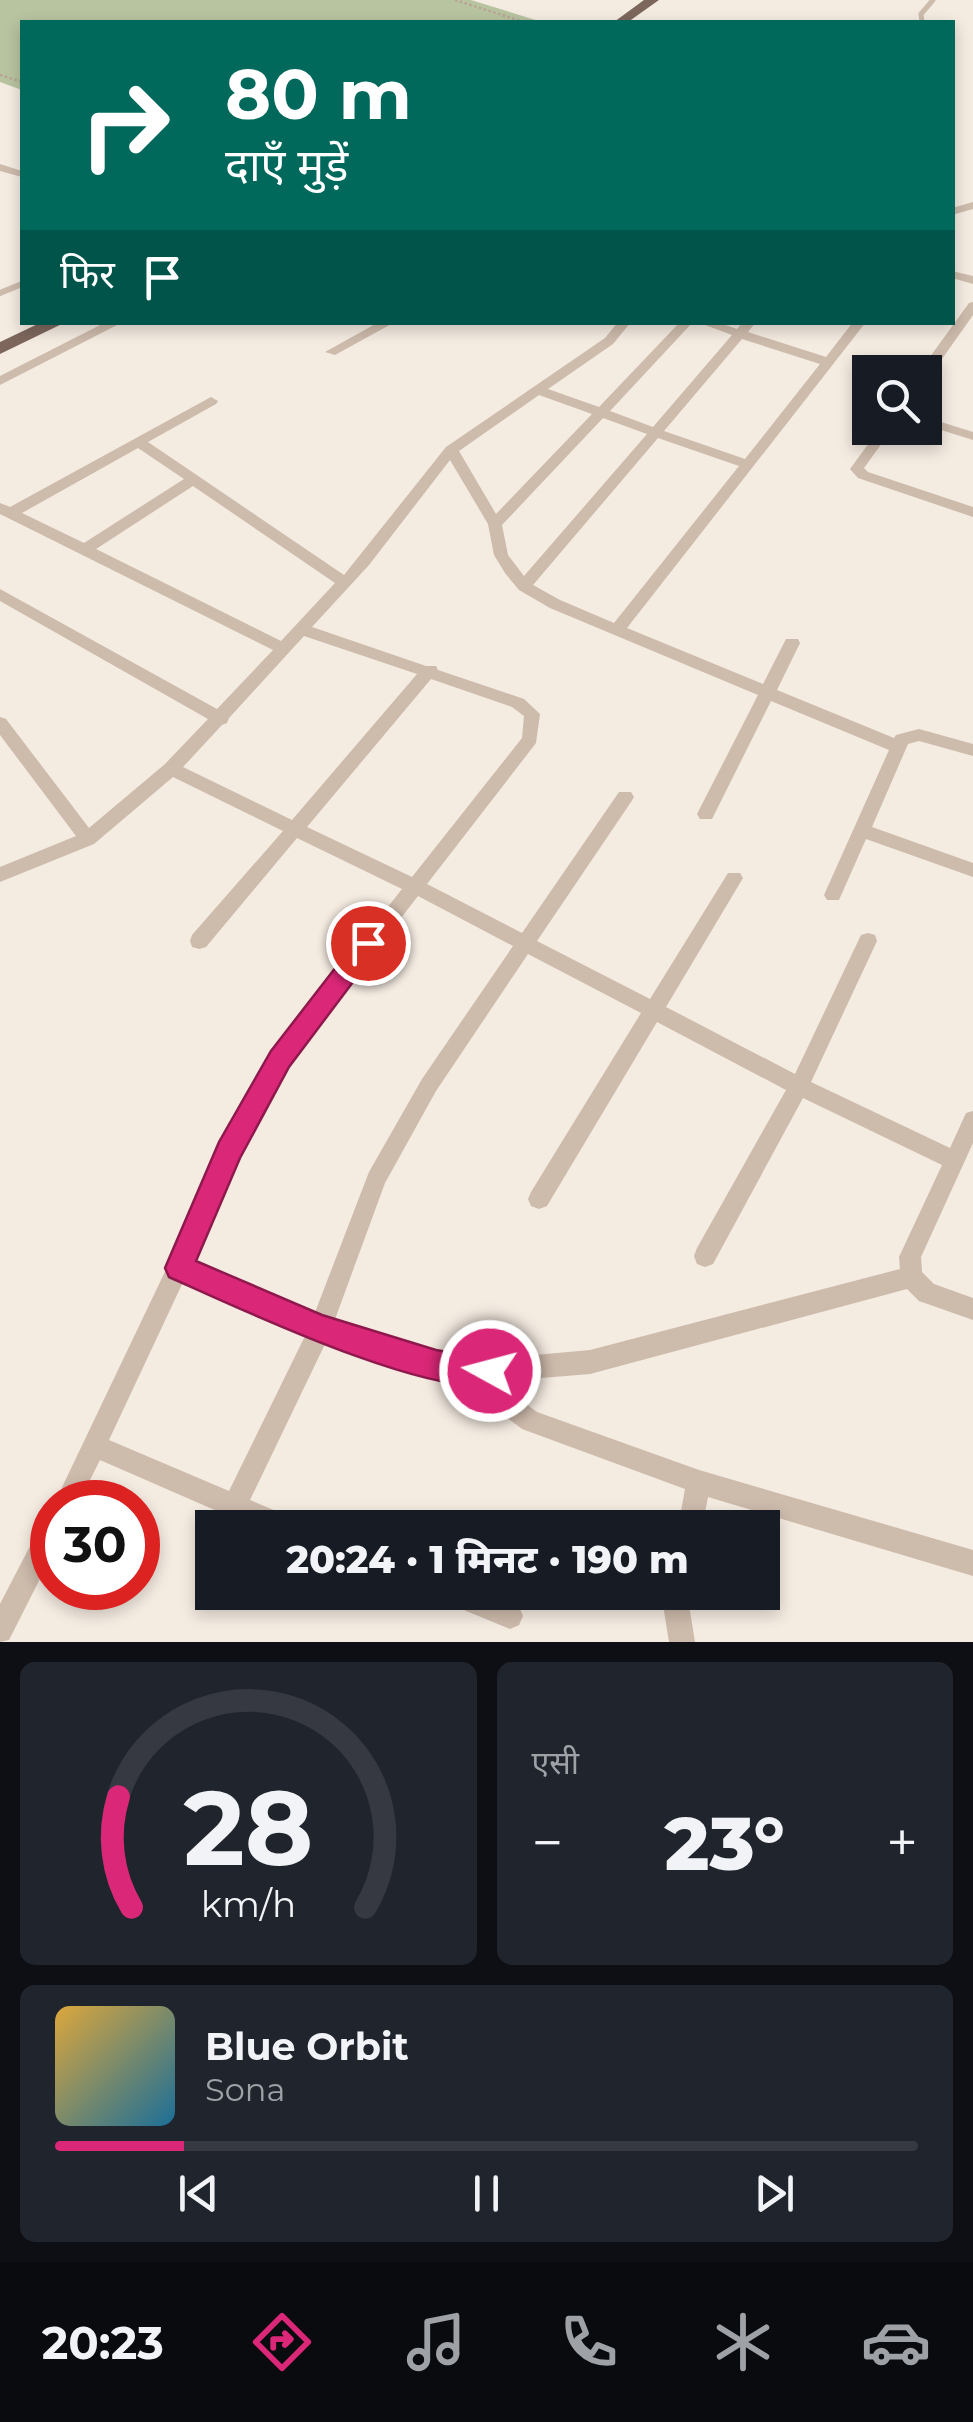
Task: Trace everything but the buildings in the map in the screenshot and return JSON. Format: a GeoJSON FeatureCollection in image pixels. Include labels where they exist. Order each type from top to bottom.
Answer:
{"type":"FeatureCollection","features":[{"type":"Feature","properties":{"kind":"main road"},"geometry":{"type":"LineString","coordinates":[[623,20],[653,0]]}},
{"type":"Feature","properties":{"kind":"main road"},"geometry":{"type":"LineString","coordinates":[[643,20],[672,0]]}},
{"type":"Feature","properties":{"kind":"main road"},"geometry":{"type":"LineString","coordinates":[[0,349],[51,325]]}},
{"type":"Feature","properties":{"kind":"street"},"geometry":{"type":"LineString","coordinates":[[938,355],[973,306]]}},
{"type":"Feature","properties":{"kind":"street"},"geometry":{"type":"LineString","coordinates":[[0,381],[111,325]]}},
{"type":"Feature","properties":{"kind":"street"},"geometry":{"type":"LineString","coordinates":[[331,352],[383,325]]}},
{"type":"Feature","properties":{"kind":"street"},"geometry":{"type":"LineString","coordinates":[[0,876],[88,839],[171,769],[344,582],[450,450],[609,340],[622,325]]}},
{"type":"Feature","properties":{"kind":"street"},"geometry":{"type":"LineString","coordinates":[[495,524],[684,325]]}},
{"type":"Feature","properties":{"kind":"street"},"geometry":{"type":"LineString","coordinates":[[617,630],[858,325]]}},
{"type":"Feature","properties":{"kind":"street"},"geometry":{"type":"LineString","coordinates":[[524,586],[744,328],[828,362]]}},
{"type":"Feature","properties":{"kind":"street"},"geometry":{"type":"LineString","coordinates":[[538,390],[748,465]]}},
{"type":"Feature","properties":{"kind":"street"},"geometry":{"type":"LineString","coordinates":[[6,511],[211,400]]}},
{"type":"Feature","properties":{"kind":"street"},"geometry":{"type":"LineString","coordinates":[[942,426],[973,436]]}},
{"type":"Feature","properties":{"kind":"street"},"geometry":{"type":"LineString","coordinates":[[139,442],[344,582]]}},
{"type":"Feature","properties":{"kind":"street"},"geometry":{"type":"LineString","coordinates":[[874,445],[857,468],[863,476],[973,512]]}},
{"type":"Feature","properties":{"kind":"street"},"geometry":{"type":"LineString","coordinates":[[450,450],[495,524],[501,554],[524,586],[617,630],[896,746]]}},
{"type":"Feature","properties":{"kind":"street"},"geometry":{"type":"LineString","coordinates":[[86,548],[194,479]]}},
{"type":"Feature","properties":{"kind":"street"},"geometry":{"type":"LineString","coordinates":[[6,511],[285,649]]}},
{"type":"Feature","properties":{"kind":"street"},"geometry":{"type":"LineString","coordinates":[[0,594],[221,718]]}},
{"type":"Feature","properties":{"kind":"street"},"geometry":{"type":"LineString","coordinates":[[78,1480],[179,1268],[229,1151],[280,1059],[412,885],[530,739],[532,714],[518,703],[301,629]]}},
{"type":"Feature","properties":{"kind":"street"},"geometry":{"type":"LineString","coordinates":[[706,814],[792,643]]}},
{"type":"Feature","properties":{"kind":"street"},"geometry":{"type":"LineString","coordinates":[[198,940],[430,670]]}},
{"type":"Feature","properties":{"kind":"street"},"geometry":{"type":"LineString","coordinates":[[0,724],[88,839]]}},
{"type":"Feature","properties":{"kind":"street"},"geometry":{"type":"LineString","coordinates":[[833,895],[902,738],[919,734],[973,750]]}},
{"type":"Feature","properties":{"kind":"street"},"geometry":{"type":"LineString","coordinates":[[171,769],[412,885],[798,1086],[956,1161]]}},
{"type":"Feature","properties":{"kind":"street"},"geometry":{"type":"LineString","coordinates":[[234,1507],[320,1330],[376,1179],[429,1085],[624,796]]}},
{"type":"Feature","properties":{"kind":"street"},"geometry":{"type":"LineString","coordinates":[[863,831],[973,870]]}},
{"type":"Feature","properties":{"kind":"street"},"geometry":{"type":"LineString","coordinates":[[540,1199],[734,878]]}},
{"type":"Feature","properties":{"kind":"street"},"geometry":{"type":"LineString","coordinates":[[705,1256],[798,1086],[868,941]]}},
{"type":"Feature","properties":{"kind":"street"},"geometry":{"type":"LineString","coordinates":[[973,1120],[910,1257],[910,1277],[927,1294],[973,1310]]}},
{"type":"Feature","properties":{"kind":"street"},"geometry":{"type":"LineString","coordinates":[[179,1268],[320,1330],[436,1365],[490,1371],[590,1362],[910,1277]]}},
{"type":"Feature","properties":{"kind":"street"},"geometry":{"type":"LineString","coordinates":[[490,1371],[502,1400],[530,1421],[699,1482],[973,1563]]}},
{"type":"Feature","properties":{"kind":"street"},"geometry":{"type":"LineString","coordinates":[[96,1446],[241,1510]]}},
{"type":"Feature","properties":{"kind":"street"},"geometry":{"type":"LineString","coordinates":[[694,1510],[699,1482]]}},
{"type":"Feature","properties":{"kind":"street"},"geometry":{"type":"LineString","coordinates":[[0,1630],[30,1572]]}},
{"type":"Feature","properties":{"kind":"street"},"geometry":{"type":"LineString","coordinates":[[495,1610],[510,1616]]}},
{"type":"Feature","properties":{"kind":"street"},"geometry":{"type":"LineString","coordinates":[[678,1610],[682,1642]]}},
{"type":"Feature","properties":{"kind":"path"},"geometry":{"type":"LineString","coordinates":[[455,0],[518,20]]}},
{"type":"Feature","properties":{"kind":"green space"},"geometry":{"type":"Polygon","coordinates":[[[0,0],[471,0],[536,20],[20,20],[20,89],[0,82],[0,0]]]}},
{"type":"Feature","properties":{"kind":"route"},"geometry":{"type":"LineString","coordinates":[[368,943],[280,1059],[229,1151],[179,1268],[320,1330],[436,1365],[490,1371]]}}]}
